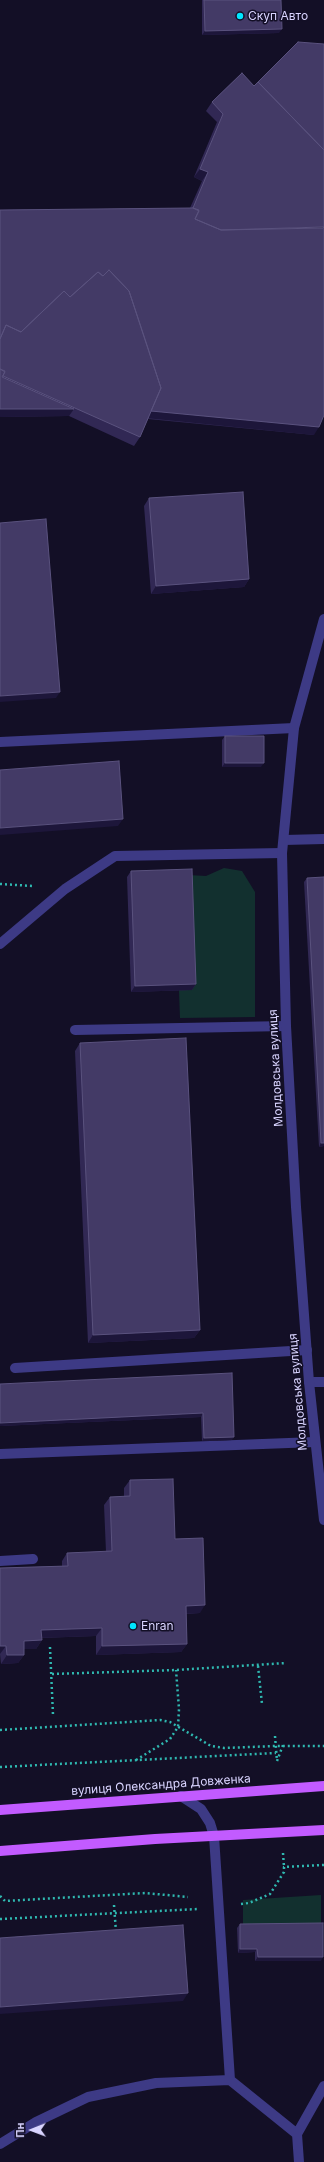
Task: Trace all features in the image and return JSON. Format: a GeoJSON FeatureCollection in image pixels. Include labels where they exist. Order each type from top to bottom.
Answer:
{"type":"FeatureCollection","features":[{"type":"Feature","properties":{"kind":"main road","name":"вулиця Олександра Довженка"},"geometry":{"type":"LineString","coordinates":[[0,1810],[324,1786]]}},
{"type":"Feature","properties":{"kind":"main road"},"geometry":{"type":"LineString","coordinates":[[0,1851],[324,1830]]}},
{"type":"Feature","properties":{"kind":"street","name":"Молдовська вулиця"},"geometry":{"type":"LineString","coordinates":[[324,619],[294,728],[282,853],[286,1026],[296,1207],[306,1350],[324,1520]]}},
{"type":"Feature","properties":{"kind":"street"},"geometry":{"type":"LineString","coordinates":[[0,742],[294,728]]}},
{"type":"Feature","properties":{"kind":"street"},"geometry":{"type":"LineString","coordinates":[[284,840],[324,839]]}},
{"type":"Feature","properties":{"kind":"street"},"geometry":{"type":"LineString","coordinates":[[0,944],[65,889],[115,856],[282,853]]}},
{"type":"Feature","properties":{"kind":"street"},"geometry":{"type":"LineString","coordinates":[[74,1030],[286,1026]]}},
{"type":"Feature","properties":{"kind":"street"},"geometry":{"type":"LineString","coordinates":[[15,1368],[306,1350]]}},
{"type":"Feature","properties":{"kind":"street"},"geometry":{"type":"LineString","coordinates":[[309,1382],[324,1382]]}},
{"type":"Feature","properties":{"kind":"street"},"geometry":{"type":"LineString","coordinates":[[0,1454],[315,1442]]}},
{"type":"Feature","properties":{"kind":"street"},"geometry":{"type":"LineString","coordinates":[[0,1561],[33,1559]]}},
{"type":"Feature","properties":{"kind":"street"},"geometry":{"type":"LineString","coordinates":[[181,1796],[201,1809],[210,1823],[214,1836],[220,1906],[230,2080]]}},
{"type":"Feature","properties":{"kind":"street"},"geometry":{"type":"LineString","coordinates":[[0,2144],[36,2122],[88,2097],[156,2083],[230,2080],[296,2134]]}},
{"type":"Feature","properties":{"kind":"street"},"geometry":{"type":"LineString","coordinates":[[299,2162],[296,2134],[324,2086]]}},
{"type":"Feature","properties":{"kind":"path"},"geometry":{"type":"LineString","coordinates":[[50,1647],[53,1715]]}},
{"type":"Feature","properties":{"kind":"path"},"geometry":{"type":"LineString","coordinates":[[52,1674],[176,1670],[258,1666],[286,1663]]}},
{"type":"Feature","properties":{"kind":"path"},"geometry":{"type":"LineString","coordinates":[[258,1666],[262,1704]]}},
{"type":"Feature","properties":{"kind":"path"},"geometry":{"type":"LineString","coordinates":[[135,1760],[170,1739],[178,1727],[179,1709],[176,1670]]}},
{"type":"Feature","properties":{"kind":"path"},"geometry":{"type":"LineString","coordinates":[[0,1730],[160,1720],[170,1722],[211,1746],[224,1748],[283,1745],[324,1746]]}},
{"type":"Feature","properties":{"kind":"path"},"geometry":{"type":"LineString","coordinates":[[275,1736],[277,1761],[283,1745]]}},
{"type":"Feature","properties":{"kind":"path"},"geometry":{"type":"LineString","coordinates":[[0,1768],[276,1753]]}},
{"type":"Feature","properties":{"kind":"path"},"geometry":{"type":"LineString","coordinates":[[0,1919],[115,1914],[249,1903],[270,1894],[282,1876],[285,1861],[283,1852]]}},
{"type":"Feature","properties":{"kind":"path"},"geometry":{"type":"LineString","coordinates":[[284,1867],[324,1865]]}},
{"type":"Feature","properties":{"kind":"path"},"geometry":{"type":"LineString","coordinates":[[0,1896],[5,1901],[145,1893],[188,1897]]}},
{"type":"Feature","properties":{"kind":"path"},"geometry":{"type":"LineString","coordinates":[[114,1905],[117,1937]]}},
{"type":"Feature","properties":{"kind":"green space"},"geometry":{"type":"Polygon","coordinates":[[[224,868],[242,871],[255,892],[255,1017],[180,1018],[179,991],[188,875],[206,876],[224,868]]]}},
{"type":"Feature","properties":{"kind":"green space"},"geometry":{"type":"Polygon","coordinates":[[[321,1895],[321,1926],[243,1928],[243,1900],[321,1895]]]}},
{"type":"Feature","properties":{"kind":"building","name":"Скуп Авто"},"geometry":{"type":"Polygon","coordinates":[[[204,0],[281,0],[282,29],[205,31],[204,0]]]}},
{"type":"Feature","properties":{"kind":"building"},"geometry":{"type":"Polygon","coordinates":[[[298,42],[324,44],[324,150],[258,82],[298,42]]]}},
{"type":"Feature","properties":{"kind":"building"},"geometry":{"type":"Polygon","coordinates":[[[242,73],[254,86],[258,82],[324,150],[324,227],[221,230],[195,219],[199,210],[193,208],[208,172],[200,169],[223,114],[212,102],[242,73]]]}},
{"type":"Feature","properties":{"kind":"building"},"geometry":{"type":"Polygon","coordinates":[[[193,208],[199,211],[195,219],[221,230],[324,227],[324,415],[319,427],[151,411],[161,388],[129,291],[109,270],[103,276],[98,272],[70,297],[64,291],[21,332],[6,325],[0,339],[0,210],[193,208]]]}},
{"type":"Feature","properties":{"kind":"building"},"geometry":{"type":"Polygon","coordinates":[[[109,270],[129,291],[161,388],[140,437],[3,376],[5,371],[0,369],[0,339],[6,325],[21,332],[64,291],[70,297],[98,272],[103,276],[109,270]]]}},
{"type":"Feature","properties":{"kind":"building"},"geometry":{"type":"Polygon","coordinates":[[[0,369],[5,372],[2,377],[74,409],[0,409],[0,369]]]}},
{"type":"Feature","properties":{"kind":"building"},"geometry":{"type":"Polygon","coordinates":[[[243,492],[249,579],[156,586],[149,498],[243,492]]]}},
{"type":"Feature","properties":{"kind":"building"},"geometry":{"type":"Polygon","coordinates":[[[46,519],[60,692],[0,696],[0,523],[46,519]]]}},
{"type":"Feature","properties":{"kind":"building"},"geometry":{"type":"Polygon","coordinates":[[[225,736],[264,736],[264,763],[225,763],[225,736]]]}},
{"type":"Feature","properties":{"kind":"building"},"geometry":{"type":"Polygon","coordinates":[[[119,761],[123,819],[0,828],[0,770],[119,761]]]}},
{"type":"Feature","properties":{"kind":"building"},"geometry":{"type":"Polygon","coordinates":[[[192,869],[196,984],[135,986],[131,871],[192,869]]]}},
{"type":"Feature","properties":{"kind":"building"},"geometry":{"type":"Polygon","coordinates":[[[324,877],[324,1143],[321,1143],[307,878],[324,877]]]}},
{"type":"Feature","properties":{"kind":"building"},"geometry":{"type":"Polygon","coordinates":[[[186,1038],[200,1330],[93,1335],[80,1043],[186,1038]]]}},
{"type":"Feature","properties":{"kind":"building"},"geometry":{"type":"Polygon","coordinates":[[[232,1373],[234,1437],[204,1438],[203,1413],[0,1423],[0,1384],[232,1373]]]}},
{"type":"Feature","properties":{"kind":"building"},"geometry":{"type":"Polygon","coordinates":[[[173,1479],[175,1539],[203,1538],[205,1605],[186,1606],[187,1644],[102,1646],[102,1628],[41,1630],[42,1640],[24,1641],[24,1655],[7,1655],[6,1646],[0,1646],[0,1568],[68,1566],[67,1553],[112,1551],[110,1497],[130,1496],[130,1480],[173,1479]]]}},
{"type":"Feature","properties":{"kind":"building"},"geometry":{"type":"Polygon","coordinates":[[[323,1923],[323,1957],[258,1957],[257,1949],[240,1949],[240,1924],[323,1923]]]}},
{"type":"Feature","properties":{"kind":"building"},"geometry":{"type":"Polygon","coordinates":[[[183,1925],[188,1993],[0,2007],[0,1938],[183,1925]]]}},
{"type":"Feature","properties":{"kind":"place","name":"Скуп Авто"},"geometry":{"type":"Point","coordinates":[240,16]}},
{"type":"Feature","properties":{"kind":"place","name":"Enran"},"geometry":{"type":"Point","coordinates":[133,1626]}}]}
